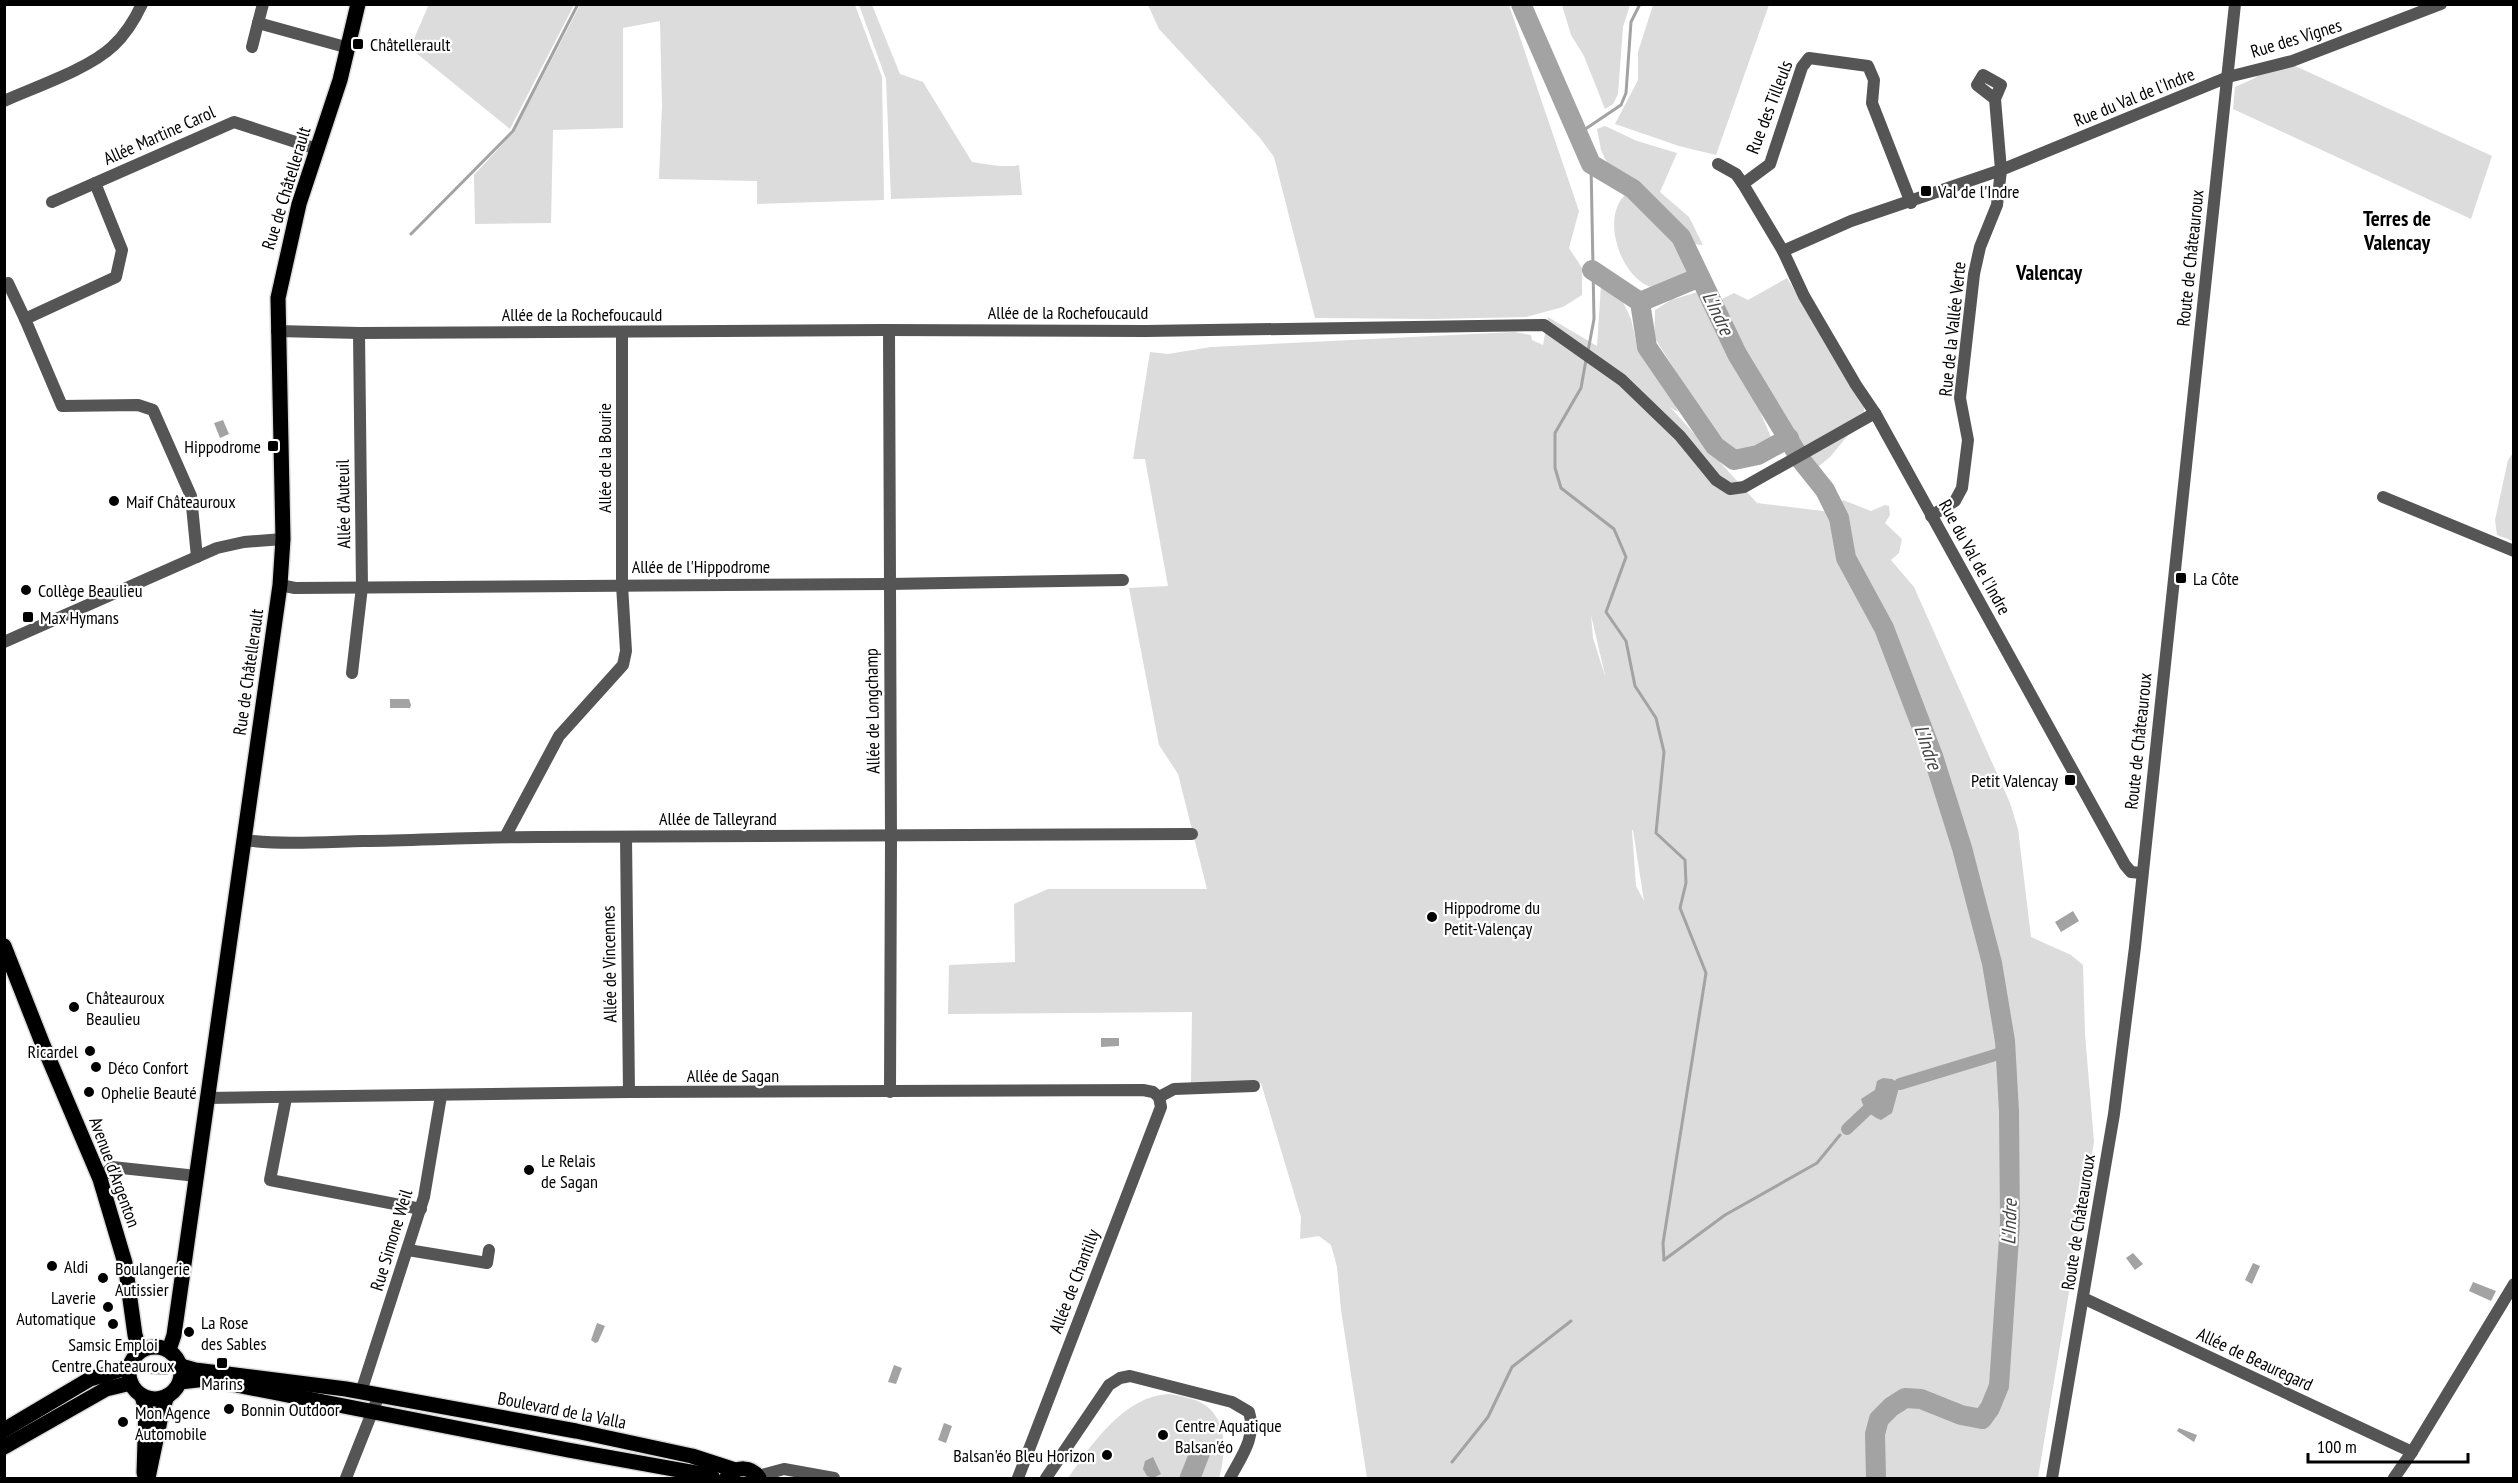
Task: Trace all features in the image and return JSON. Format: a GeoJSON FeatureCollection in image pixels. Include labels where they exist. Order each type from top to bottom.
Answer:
{"type":"FeatureCollection","features":[{"type":"Feature","properties":{"kind":"main road","name":"Rue de Châtellerault"},"geometry":{"type":"LineString","coordinates":[[169,1350],[174,1335],[280,585],[283,539],[278,298],[299,204],[349,48],[358,4]]}},
{"type":"Feature","properties":{"kind":"main road","name":"Avenue d'Argenton"},"geometry":{"type":"LineString","coordinates":[[4,946],[100,1179],[125,1263],[135,1335],[140,1351]]}},
{"type":"Feature","properties":{"kind":"main road"},"geometry":{"type":"LineString","coordinates":[[4,1430],[90,1379],[129,1367],[140,1351],[155,1346],[169,1350],[175,1355],[181,1374],[167,1396],[162,1411],[152,1466],[147,1479]]}},
{"type":"Feature","properties":{"kind":"main road"},"geometry":{"type":"LineString","coordinates":[[129,1367],[131,1383],[142,1396],[146,1410],[143,1466],[147,1479]]}},
{"type":"Feature","properties":{"kind":"main road","name":"Boulevard de la Valla"},"geometry":{"type":"LineString","coordinates":[[181,1374],[195,1370],[379,1395],[576,1431],[683,1454],[730,1474],[745,1468],[759,1477]]}},
{"type":"Feature","properties":{"kind":"main road","name":"Boulevard de la Valla"},"geometry":{"type":"LineString","coordinates":[[181,1374],[707,1475],[713,1479]]}},
{"type":"Feature","properties":{"kind":"main road"},"geometry":{"type":"LineString","coordinates":[[4,1447],[106,1389],[131,1383]]}},
{"type":"Feature","properties":{"kind":"main road"},"geometry":{"type":"LineString","coordinates":[[142,1396],[150,1399],[167,1396]]}},
{"type":"Feature","properties":{"kind":"street"},"geometry":{"type":"LineString","coordinates":[[4,101],[88,63],[112,47],[135,18],[142,4]]}},
{"type":"Feature","properties":{"kind":"street"},"geometry":{"type":"LineString","coordinates":[[252,47],[263,4]]}},
{"type":"Feature","properties":{"kind":"street","name":"Route de Châteauroux"},"geometry":{"type":"LineString","coordinates":[[2052,1479],[2114,1114],[2235,4]]}},
{"type":"Feature","properties":{"kind":"street","name":"Rue des Vignes"},"geometry":{"type":"LineString","coordinates":[[2228,77],[2292,61],[2441,4]]}},
{"type":"Feature","properties":{"kind":"street"},"geometry":{"type":"LineString","coordinates":[[258,23],[349,48]]}},
{"type":"Feature","properties":{"kind":"street","name":"Rue des Tilleuls"},"geometry":{"type":"LineString","coordinates":[[1743,184],[1770,164],[1802,67],[1809,58],[1868,66],[1874,80],[1872,103],[1911,203]]}},
{"type":"Feature","properties":{"kind":"street","name":"Rue du Val de l'Indre"},"geometry":{"type":"LineString","coordinates":[[1783,251],[1851,221],[1911,203],[2001,170],[2228,77]]}},
{"type":"Feature","properties":{"kind":"street","name":"Rue de la Vallée Verte"},"geometry":{"type":"LineString","coordinates":[[1931,516],[1955,501],[1962,489],[1968,440],[1960,398],[1974,274],[1980,247],[1997,206],[2001,170],[1995,99]]}},
{"type":"Feature","properties":{"kind":"street","name":"Allée Martine Carol"},"geometry":{"type":"LineString","coordinates":[[52,202],[234,122],[317,149]]}},
{"type":"Feature","properties":{"kind":"street","name":"Rue du Val de l'Indre"},"geometry":{"type":"LineString","coordinates":[[1718,164],[1736,174],[1783,251],[1804,296],[1875,413],[2125,865],[2132,872],[2141,873]]}},
{"type":"Feature","properties":{"kind":"street"},"geometry":{"type":"LineString","coordinates":[[25,319],[116,277],[122,250],[95,183]]}},
{"type":"Feature","properties":{"kind":"street"},"geometry":{"type":"LineString","coordinates":[[8,283],[62,406],[138,405],[153,410],[191,496],[197,557]]}},
{"type":"Feature","properties":{"kind":"street","name":"Allée de la Rochefoucauld"},"geometry":{"type":"LineString","coordinates":[[278,332],[1146,331],[1544,325],[1622,381],[1680,436],[1716,480],[1730,489],[1744,487],[1875,413]]}},
{"type":"Feature","properties":{"kind":"street","name":"Allée de Longchamp"},"geometry":{"type":"LineString","coordinates":[[889,330],[890,1092]]}},
{"type":"Feature","properties":{"kind":"street","name":"Allée de la Bourie"},"geometry":{"type":"LineString","coordinates":[[505,837],[560,736],[623,665],[626,651],[622,585],[622,332]]}},
{"type":"Feature","properties":{"kind":"street","name":"Allée d'Auteuil"},"geometry":{"type":"LineString","coordinates":[[352,673],[362,587],[359,333]]}},
{"type":"Feature","properties":{"kind":"street"},"geometry":{"type":"LineString","coordinates":[[2383,497],[2514,551]]}},
{"type":"Feature","properties":{"kind":"street"},"geometry":{"type":"LineString","coordinates":[[4,642],[217,548],[244,542],[283,539]]}},
{"type":"Feature","properties":{"kind":"street","name":"Allée de l'Hippodrome"},"geometry":{"type":"LineString","coordinates":[[280,585],[295,588],[1123,580]]}},
{"type":"Feature","properties":{"kind":"street","name":"Allée de Talleyrand"},"geometry":{"type":"LineString","coordinates":[[244,840],[327,842],[505,837],[891,838],[1192,834]]}},
{"type":"Feature","properties":{"kind":"street","name":"Allée de Vincennes"},"geometry":{"type":"LineString","coordinates":[[626,837],[629,1092]]}},
{"type":"Feature","properties":{"kind":"street","name":"Allée de Sagan"},"geometry":{"type":"LineString","coordinates":[[208,1098],[629,1092],[1143,1090],[1159,1096],[1174,1089],[1254,1086]]}},
{"type":"Feature","properties":{"kind":"street","name":"Rue Simone Weil"},"geometry":{"type":"LineString","coordinates":[[361,1392],[421,1209],[441,1096]]}},
{"type":"Feature","properties":{"kind":"street","name":"Allée de Chantilly"},"geometry":{"type":"LineString","coordinates":[[1018,1479],[1161,1107],[1159,1096]]}},
{"type":"Feature","properties":{"kind":"street"},"geometry":{"type":"LineString","coordinates":[[285,1098],[270,1180],[421,1209]]}},
{"type":"Feature","properties":{"kind":"street"},"geometry":{"type":"LineString","coordinates":[[100,1179],[112,1167],[197,1176]]}},
{"type":"Feature","properties":{"kind":"street"},"geometry":{"type":"LineString","coordinates":[[408,1250],[487,1263],[489,1250]]}},
{"type":"Feature","properties":{"kind":"street"},"geometry":{"type":"LineString","coordinates":[[2394,1479],[2514,1284]]}},
{"type":"Feature","properties":{"kind":"street","name":"Allée de Beauregard"},"geometry":{"type":"LineString","coordinates":[[2083,1298],[2412,1452]]}},
{"type":"Feature","properties":{"kind":"street"},"geometry":{"type":"LineString","coordinates":[[1046,1479],[1109,1386],[1120,1378],[1130,1376],[1232,1401],[1249,1412],[1252,1429],[1250,1440],[1230,1479]]}},
{"type":"Feature","properties":{"kind":"street"},"geometry":{"type":"LineString","coordinates":[[346,1479],[379,1395]]}},
{"type":"Feature","properties":{"kind":"street"},"geometry":{"type":"LineString","coordinates":[[759,1477],[784,1469],[834,1479]]}},
{"type":"Feature","properties":{"kind":"shaded area"},"geometry":{"type":"Polygon","coordinates":[[[429,4],[574,5],[510,129],[410,48],[429,4]]]}},
{"type":"Feature","properties":{"kind":"shaded area"},"geometry":{"type":"Polygon","coordinates":[[[580,5],[855,5],[882,77],[884,200],[757,204],[757,181],[659,179],[662,106],[660,21],[623,28],[623,128],[553,130],[551,223],[475,224],[474,175],[514,132],[580,5]]]}},
{"type":"Feature","properties":{"kind":"shaded area"},"geometry":{"type":"Polygon","coordinates":[[[859,5],[872,5],[900,74],[923,82],[972,162],[1002,166],[1019,165],[1022,195],[891,199],[886,79],[859,5]]]}},
{"type":"Feature","properties":{"kind":"shaded area"},"geometry":{"type":"Polygon","coordinates":[[[1148,5],[1509,5],[1579,211],[1569,248],[1582,268],[1582,295],[1563,307],[1526,317],[1315,318],[1274,157],[1260,138],[1159,29],[1148,5]]]}},
{"type":"Feature","properties":{"kind":"shaded area"},"geometry":{"type":"Polygon","coordinates":[[[1562,5],[1630,5],[1623,27],[1618,94],[1613,104],[1605,109],[1584,56],[1571,35],[1562,5]]]}},
{"type":"Feature","properties":{"kind":"shaded area"},"geometry":{"type":"Polygon","coordinates":[[[1653,5],[1769,5],[1716,155],[1679,146],[1615,124],[1638,80],[1638,52],[1653,5]]]}},
{"type":"Feature","properties":{"kind":"shaded area"},"geometry":{"type":"Polygon","coordinates":[[[2293,65],[2492,156],[2471,219],[2233,109],[2235,87],[2255,78],[2261,72],[2293,65]]]}},
{"type":"Feature","properties":{"kind":"shaded area"},"geometry":{"type":"Polygon","coordinates":[[[1605,126],[1637,141],[1677,153],[1660,192],[1689,217],[1703,245],[1693,244],[1658,204],[1608,165],[1601,150],[1597,129],[1605,126]]]}},
{"type":"Feature","properties":{"kind":"shaded area"},"geometry":{"type":"Polygon","coordinates":[[[1626,194],[1652,212],[1677,246],[1691,275],[1659,288],[1648,286],[1629,269],[1622,257],[1614,229],[1619,204],[1626,194]]]}},
{"type":"Feature","properties":{"kind":"shaded area"},"geometry":{"type":"Polygon","coordinates":[[[1787,278],[1864,406],[1864,416],[1830,457],[1819,466],[1809,467],[1775,409],[1722,308],[1722,299],[1734,293],[1748,300],[1787,278]]]}},
{"type":"Feature","properties":{"kind":"shaded area"},"geometry":{"type":"Polygon","coordinates":[[[1601,285],[1622,300],[1631,319],[1637,346],[1671,393],[1678,412],[1670,407],[1757,503],[1839,513],[1837,507],[1843,500],[1871,511],[1885,505],[1889,506],[1890,515],[1885,523],[1902,539],[1899,553],[1891,560],[1914,587],[2010,803],[2018,829],[2031,937],[2071,955],[2083,965],[2085,1034],[2094,1142],[2038,1478],[1367,1478],[1341,1310],[1337,1267],[1331,1245],[1319,1236],[1300,1239],[1301,1217],[1261,1083],[1191,1083],[1192,1012],[948,1014],[949,965],[1015,962],[1014,904],[1048,889],[1207,889],[1178,774],[1159,745],[1129,588],[1168,586],[1145,459],[1133,459],[1150,352],[1168,354],[1211,347],[1514,332],[1531,335],[1532,340],[1543,345],[1548,317],[1597,346],[1601,285]],[[1591,615],[1593,638],[1605,676],[1605,675],[1591,615]],[[1633,830],[1636,886],[1644,901],[1633,830]]]}},
{"type":"Feature","properties":{"kind":"shaded area"},"geometry":{"type":"Polygon","coordinates":[[[1698,292],[1756,402],[1773,442],[1735,452],[1722,444],[1654,337],[1655,310],[1671,300],[1698,292]]]}},
{"type":"Feature","properties":{"kind":"shaded area"},"geometry":{"type":"Polygon","coordinates":[[[223,420],[229,434],[220,438],[214,423],[223,420]]]}},
{"type":"Feature","properties":{"kind":"shaded area"},"geometry":{"type":"Polygon","coordinates":[[[2513,453],[2513,541],[2497,535],[2495,520],[2508,460],[2513,453]]]}},
{"type":"Feature","properties":{"kind":"shaded area"},"geometry":{"type":"Polygon","coordinates":[[[390,699],[409,699],[410,708],[390,708],[390,699]]]}},
{"type":"Feature","properties":{"kind":"shaded area"},"geometry":{"type":"Polygon","coordinates":[[[2073,911],[2079,921],[2061,932],[2055,922],[2073,911]]]}},
{"type":"Feature","properties":{"kind":"shaded area"},"geometry":{"type":"Polygon","coordinates":[[[1101,1038],[1119,1038],[1119,1046],[1101,1047],[1101,1038]]]}},
{"type":"Feature","properties":{"kind":"shaded area"},"geometry":{"type":"Polygon","coordinates":[[[1883,1078],[1892,1079],[1900,1084],[1892,1113],[1881,1120],[1868,1112],[1861,1099],[1875,1090],[1877,1081],[1883,1078]]]}},
{"type":"Feature","properties":{"kind":"shaded area"},"geometry":{"type":"Polygon","coordinates":[[[2133,1253],[2143,1264],[2135,1270],[2126,1258],[2133,1253]]]}},
{"type":"Feature","properties":{"kind":"shaded area"},"geometry":{"type":"Polygon","coordinates":[[[2253,1263],[2260,1266],[2252,1284],[2245,1280],[2253,1263]]]}},
{"type":"Feature","properties":{"kind":"shaded area"},"geometry":{"type":"Polygon","coordinates":[[[2473,1282],[2496,1291],[2491,1301],[2469,1291],[2473,1282]]]}},
{"type":"Feature","properties":{"kind":"shaded area"},"geometry":{"type":"Polygon","coordinates":[[[597,1323],[605,1326],[598,1342],[595,1343],[591,1340],[597,1323]]]}},
{"type":"Feature","properties":{"kind":"shaded area"},"geometry":{"type":"Polygon","coordinates":[[[153,1361],[165,1365],[168,1375],[145,1374],[146,1367],[153,1361]]]}},
{"type":"Feature","properties":{"kind":"shaded area"},"geometry":{"type":"Polygon","coordinates":[[[894,1365],[902,1368],[896,1384],[888,1382],[894,1365]]]}},
{"type":"Feature","properties":{"kind":"shaded area","name":"Centre Aquatique Balsan'éo"},"geometry":{"type":"Polygon","coordinates":[[[1169,1394],[1205,1405],[1218,1420],[1224,1449],[1219,1478],[1068,1478],[1099,1437],[1124,1412],[1153,1397],[1169,1394]]]}},
{"type":"Feature","properties":{"kind":"shaded area"},"geometry":{"type":"Polygon","coordinates":[[[944,1423],[952,1426],[946,1443],[938,1440],[944,1423]]]}},
{"type":"Feature","properties":{"kind":"shaded area"},"geometry":{"type":"Polygon","coordinates":[[[2179,1428],[2197,1435],[2194,1442],[2177,1431],[2179,1428]]]}},
{"type":"Feature","properties":{"kind":"shaded area"},"geometry":{"type":"Polygon","coordinates":[[[1192,1445],[1211,1452],[1201,1478],[1179,1478],[1192,1445]]]}},
{"type":"Feature","properties":{"kind":"shaded area"},"geometry":{"type":"Polygon","coordinates":[[[1153,1457],[1161,1474],[1153,1478],[1147,1476],[1143,1469],[1145,1461],[1153,1457]]]}},
{"type":"Feature","properties":{"kind":"waterway"},"geometry":{"type":"LineString","coordinates":[[411,234],[513,131],[578,4]]}},
{"type":"Feature","properties":{"kind":"waterway","name":"L'Indre"},"geometry":{"type":"LineString","coordinates":[[1521,4],[1591,164],[1633,189],[1681,237],[1737,354],[1801,460],[1825,490],[1839,518],[1846,558],[1884,628],[1933,756],[1962,848],[1992,963],[2005,1041],[2009,1111],[2010,1223],[1999,1386],[1990,1408],[1982,1419],[1961,1415],[1921,1399],[1905,1398],[1891,1407],[1879,1419],[1875,1434],[1876,1478]]}},
{"type":"Feature","properties":{"kind":"waterway"},"geometry":{"type":"LineString","coordinates":[[1578,134],[1621,105],[1626,93],[1631,22],[1640,4]]}},
{"type":"Feature","properties":{"kind":"waterway"},"geometry":{"type":"LineString","coordinates":[[1588,351],[1594,319],[1591,164]]}},
{"type":"Feature","properties":{"kind":"waterway"},"geometry":{"type":"LineString","coordinates":[[1592,270],[1640,302],[1647,347],[1715,446],[1734,460],[1758,455],[1789,438]]}},
{"type":"Feature","properties":{"kind":"waterway"},"geometry":{"type":"LineString","coordinates":[[1640,302],[1700,277]]}},
{"type":"Feature","properties":{"kind":"waterway"},"geometry":{"type":"LineString","coordinates":[[1586,360],[1581,388],[1555,433],[1555,468],[1561,488],[1614,529],[1626,557],[1606,612],[1626,641],[1635,686],[1656,718],[1664,752],[1656,833],[1685,860],[1686,883],[1680,908],[1706,973],[1663,1243],[1664,1260]]}},
{"type":"Feature","properties":{"kind":"waterway"},"geometry":{"type":"LineString","coordinates":[[1900,1084],[2005,1052]]}},
{"type":"Feature","properties":{"kind":"waterway"},"geometry":{"type":"LineString","coordinates":[[1847,1129],[1867,1110]]}},
{"type":"Feature","properties":{"kind":"waterway"},"geometry":{"type":"LineString","coordinates":[[1664,1260],[1725,1215],[1817,1163],[1840,1135]]}},
{"type":"Feature","properties":{"kind":"waterway"},"geometry":{"type":"LineString","coordinates":[[1452,1462],[1488,1417],[1512,1367],[1571,1321]]}},
{"type":"Feature","properties":{"kind":"place","name":"Châtellerault"},"geometry":{"type":"Point","coordinates":[358,44]}},
{"type":"Feature","properties":{"kind":"place","name":"Val de l'Indre"},"geometry":{"type":"Point","coordinates":[1926,191]}},
{"type":"Feature","properties":{"kind":"place","name":"Hippodrome"},"geometry":{"type":"Point","coordinates":[273,446]}},
{"type":"Feature","properties":{"kind":"place","name":"Maif Châteauroux"},"geometry":{"type":"Point","coordinates":[114,501]}},
{"type":"Feature","properties":{"kind":"place","name":"La Côte"},"geometry":{"type":"Point","coordinates":[2181,578]}},
{"type":"Feature","properties":{"kind":"place","name":"Collège Beaulieu"},"geometry":{"type":"Point","coordinates":[26,590]}},
{"type":"Feature","properties":{"kind":"place","name":"Max Hymans"},"geometry":{"type":"Point","coordinates":[28,617]}},
{"type":"Feature","properties":{"kind":"place","name":"Petit Valencay"},"geometry":{"type":"Point","coordinates":[2070,780]}},
{"type":"Feature","properties":{"kind":"place","name":"Hippodrome du Petit-Valençay"},"geometry":{"type":"Point","coordinates":[1432,917]}},
{"type":"Feature","properties":{"kind":"place","name":"Châteauroux Beaulieu"},"geometry":{"type":"Point","coordinates":[74,1007]}},
{"type":"Feature","properties":{"kind":"place","name":"Ricardel"},"geometry":{"type":"Point","coordinates":[90,1051]}},
{"type":"Feature","properties":{"kind":"place","name":"Déco Confort"},"geometry":{"type":"Point","coordinates":[96,1067]}},
{"type":"Feature","properties":{"kind":"place","name":"Ophelie Beauté"},"geometry":{"type":"Point","coordinates":[89,1092]}},
{"type":"Feature","properties":{"kind":"place","name":"Le Relais de Sagan"},"geometry":{"type":"Point","coordinates":[529,1170]}},
{"type":"Feature","properties":{"kind":"place","name":"Aldi"},"geometry":{"type":"Point","coordinates":[52,1266]}},
{"type":"Feature","properties":{"kind":"place","name":"Boulangerie Autissier"},"geometry":{"type":"Point","coordinates":[103,1278]}},
{"type":"Feature","properties":{"kind":"place","name":"Laverie Automatique"},"geometry":{"type":"Point","coordinates":[108,1307]}},
{"type":"Feature","properties":{"kind":"place","name":"Samsic Emploi Centre Chateauroux"},"geometry":{"type":"Point","coordinates":[113,1324]}},
{"type":"Feature","properties":{"kind":"place","name":"La Rose des Sables"},"geometry":{"type":"Point","coordinates":[189,1332]}},
{"type":"Feature","properties":{"kind":"place","name":"Marins"},"geometry":{"type":"Point","coordinates":[222,1363]}},
{"type":"Feature","properties":{"kind":"place","name":"Bonnin Outdoor"},"geometry":{"type":"Point","coordinates":[229,1409]}},
{"type":"Feature","properties":{"kind":"place","name":"Mon Agence Automobile"},"geometry":{"type":"Point","coordinates":[123,1422]}},
{"type":"Feature","properties":{"kind":"place","name":"Centre Aquatique Balsan'éo"},"geometry":{"type":"Point","coordinates":[1163,1435]}},
{"type":"Feature","properties":{"kind":"place","name":"Balsan'éo Bleu Horizon"},"geometry":{"type":"Point","coordinates":[1107,1455]}},
{"type":"Feature","properties":{"kind":"district","name":"Terres de Valencay"},"geometry":{"type":"Point","coordinates":[2397,230]}},
{"type":"Feature","properties":{"kind":"district","name":"Valencay"},"geometry":{"type":"Point","coordinates":[2049,272]}}]}
